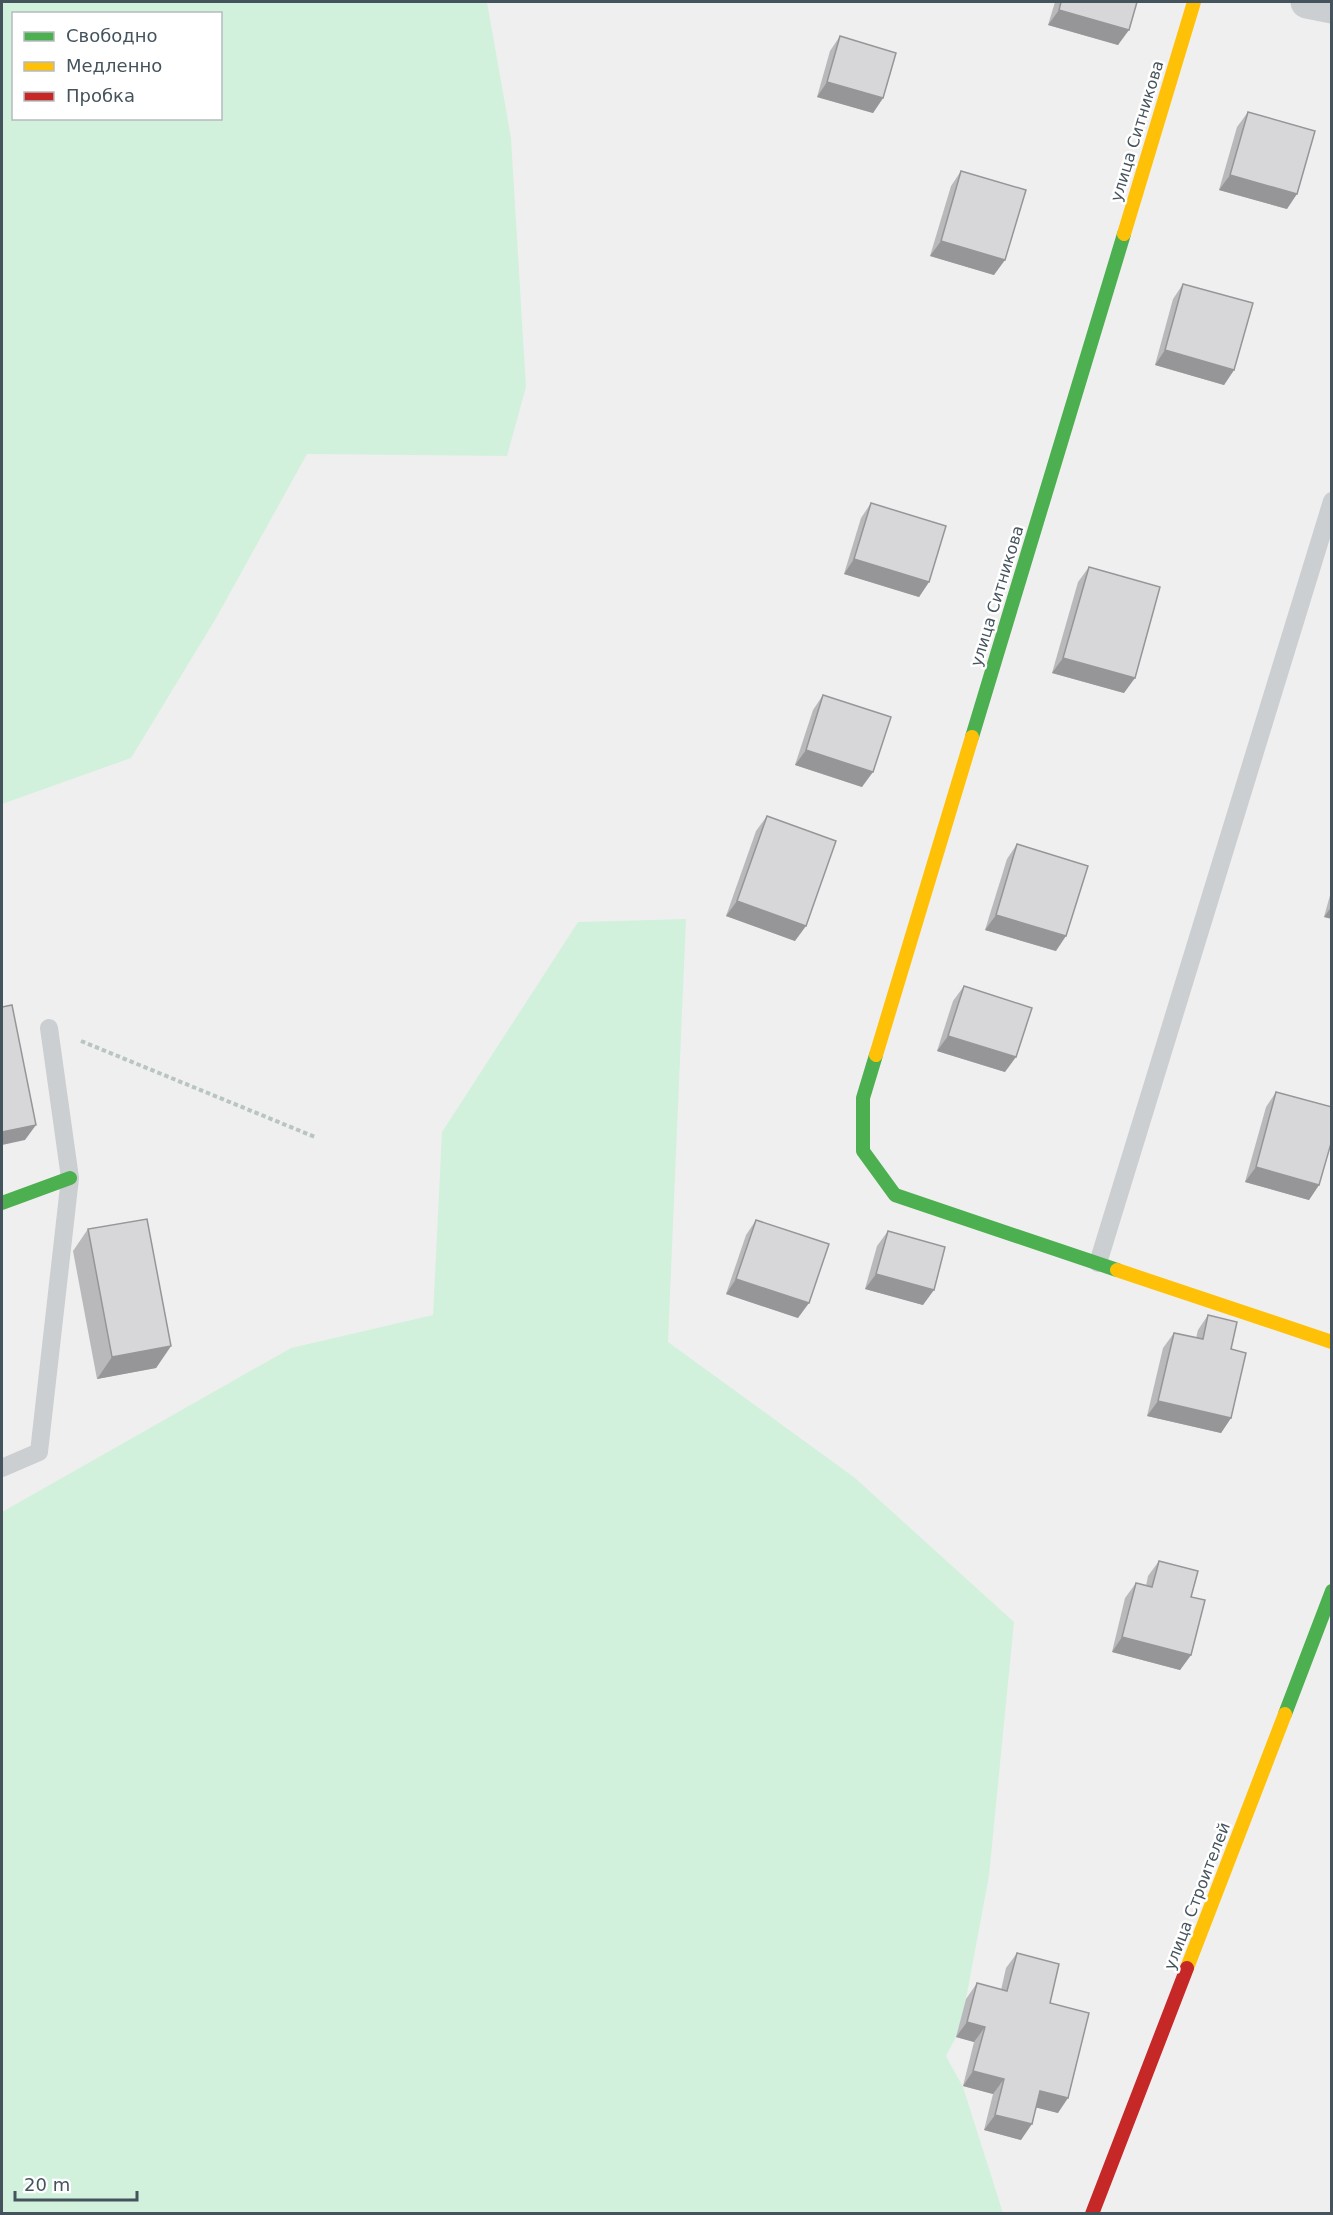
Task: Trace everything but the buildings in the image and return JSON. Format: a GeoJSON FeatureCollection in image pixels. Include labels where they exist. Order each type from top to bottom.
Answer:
{"type":"FeatureCollection","features":[{"type":"Feature","properties":{"kind":"street","name":"улица Ситникова"},"geometry":{"type":"LineString","coordinates":[[1098,1263],[895,1195],[863,1151],[863,1098],[1194,2]]}},
{"type":"Feature","properties":{"kind":"street"},"geometry":{"type":"LineString","coordinates":[[1307,2],[1332,8]]}},
{"type":"Feature","properties":{"kind":"street"},"geometry":{"type":"LineString","coordinates":[[2,1203],[70,1178]]}},
{"type":"Feature","properties":{"kind":"street"},"geometry":{"type":"LineString","coordinates":[[1098,1263],[1332,1342]]}},
{"type":"Feature","properties":{"kind":"street","name":"улица Строителей"},"geometry":{"type":"LineString","coordinates":[[1092,2214],[1332,1591]]}},
{"type":"Feature","properties":{"kind":"lane"},"geometry":{"type":"LineString","coordinates":[[1098,1263],[1332,501]]}},
{"type":"Feature","properties":{"kind":"lane"},"geometry":{"type":"LineString","coordinates":[[2,1468],[39,1452],[70,1178],[49,1028]]}},
{"type":"Feature","properties":{"kind":"lane"},"geometry":{"type":"LineString","coordinates":[[1313,1640],[1332,1646]]}},
{"type":"Feature","properties":{"kind":"path"},"geometry":{"type":"LineString","coordinates":[[49,1028],[315,1137]]}},
{"type":"Feature","properties":{"kind":"green space"},"geometry":{"type":"Polygon","coordinates":[[[2,2],[487,2],[511,138],[526,387],[507,456],[307,454],[215,620],[131,758],[2,804],[2,2]]]}},
{"type":"Feature","properties":{"kind":"green space"},"geometry":{"type":"Polygon","coordinates":[[[686,919],[668,1342],[855,1478],[1014,1622],[989,1876],[966,1999],[956,2037],[946,2056],[963,2087],[1003,2213],[2,2213],[2,1512],[291,1348],[433,1315],[442,1132],[578,922],[686,919]]]}},
{"type":"Feature","properties":{"kind":"traffic: fast"},"geometry":{"type":"LineString","coordinates":[[972,737],[1124,234]]}},
{"type":"Feature","properties":{"kind":"traffic: fast"},"geometry":{"type":"LineString","coordinates":[[876,1055],[863,1098],[863,1151],[895,1195],[1117,1270]]}},
{"type":"Feature","properties":{"kind":"traffic: fast"},"geometry":{"type":"LineString","coordinates":[[2,1203],[70,1178]]}},
{"type":"Feature","properties":{"kind":"traffic: fast"},"geometry":{"type":"LineString","coordinates":[[1285,1714],[1332,1591]]}},
{"type":"Feature","properties":{"kind":"traffic: slow"},"geometry":{"type":"LineString","coordinates":[[1124,234],[1194,2]]}},
{"type":"Feature","properties":{"kind":"traffic: slow"},"geometry":{"type":"LineString","coordinates":[[876,1055],[972,737]]}},
{"type":"Feature","properties":{"kind":"traffic: slow"},"geometry":{"type":"LineString","coordinates":[[1117,1270],[1332,1342]]}},
{"type":"Feature","properties":{"kind":"traffic: slow"},"geometry":{"type":"LineString","coordinates":[[1187,1968],[1285,1714]]}},
{"type":"Feature","properties":{"kind":"traffic: jam"},"geometry":{"type":"LineString","coordinates":[[1092,2214],[1187,1968]]}}]}
